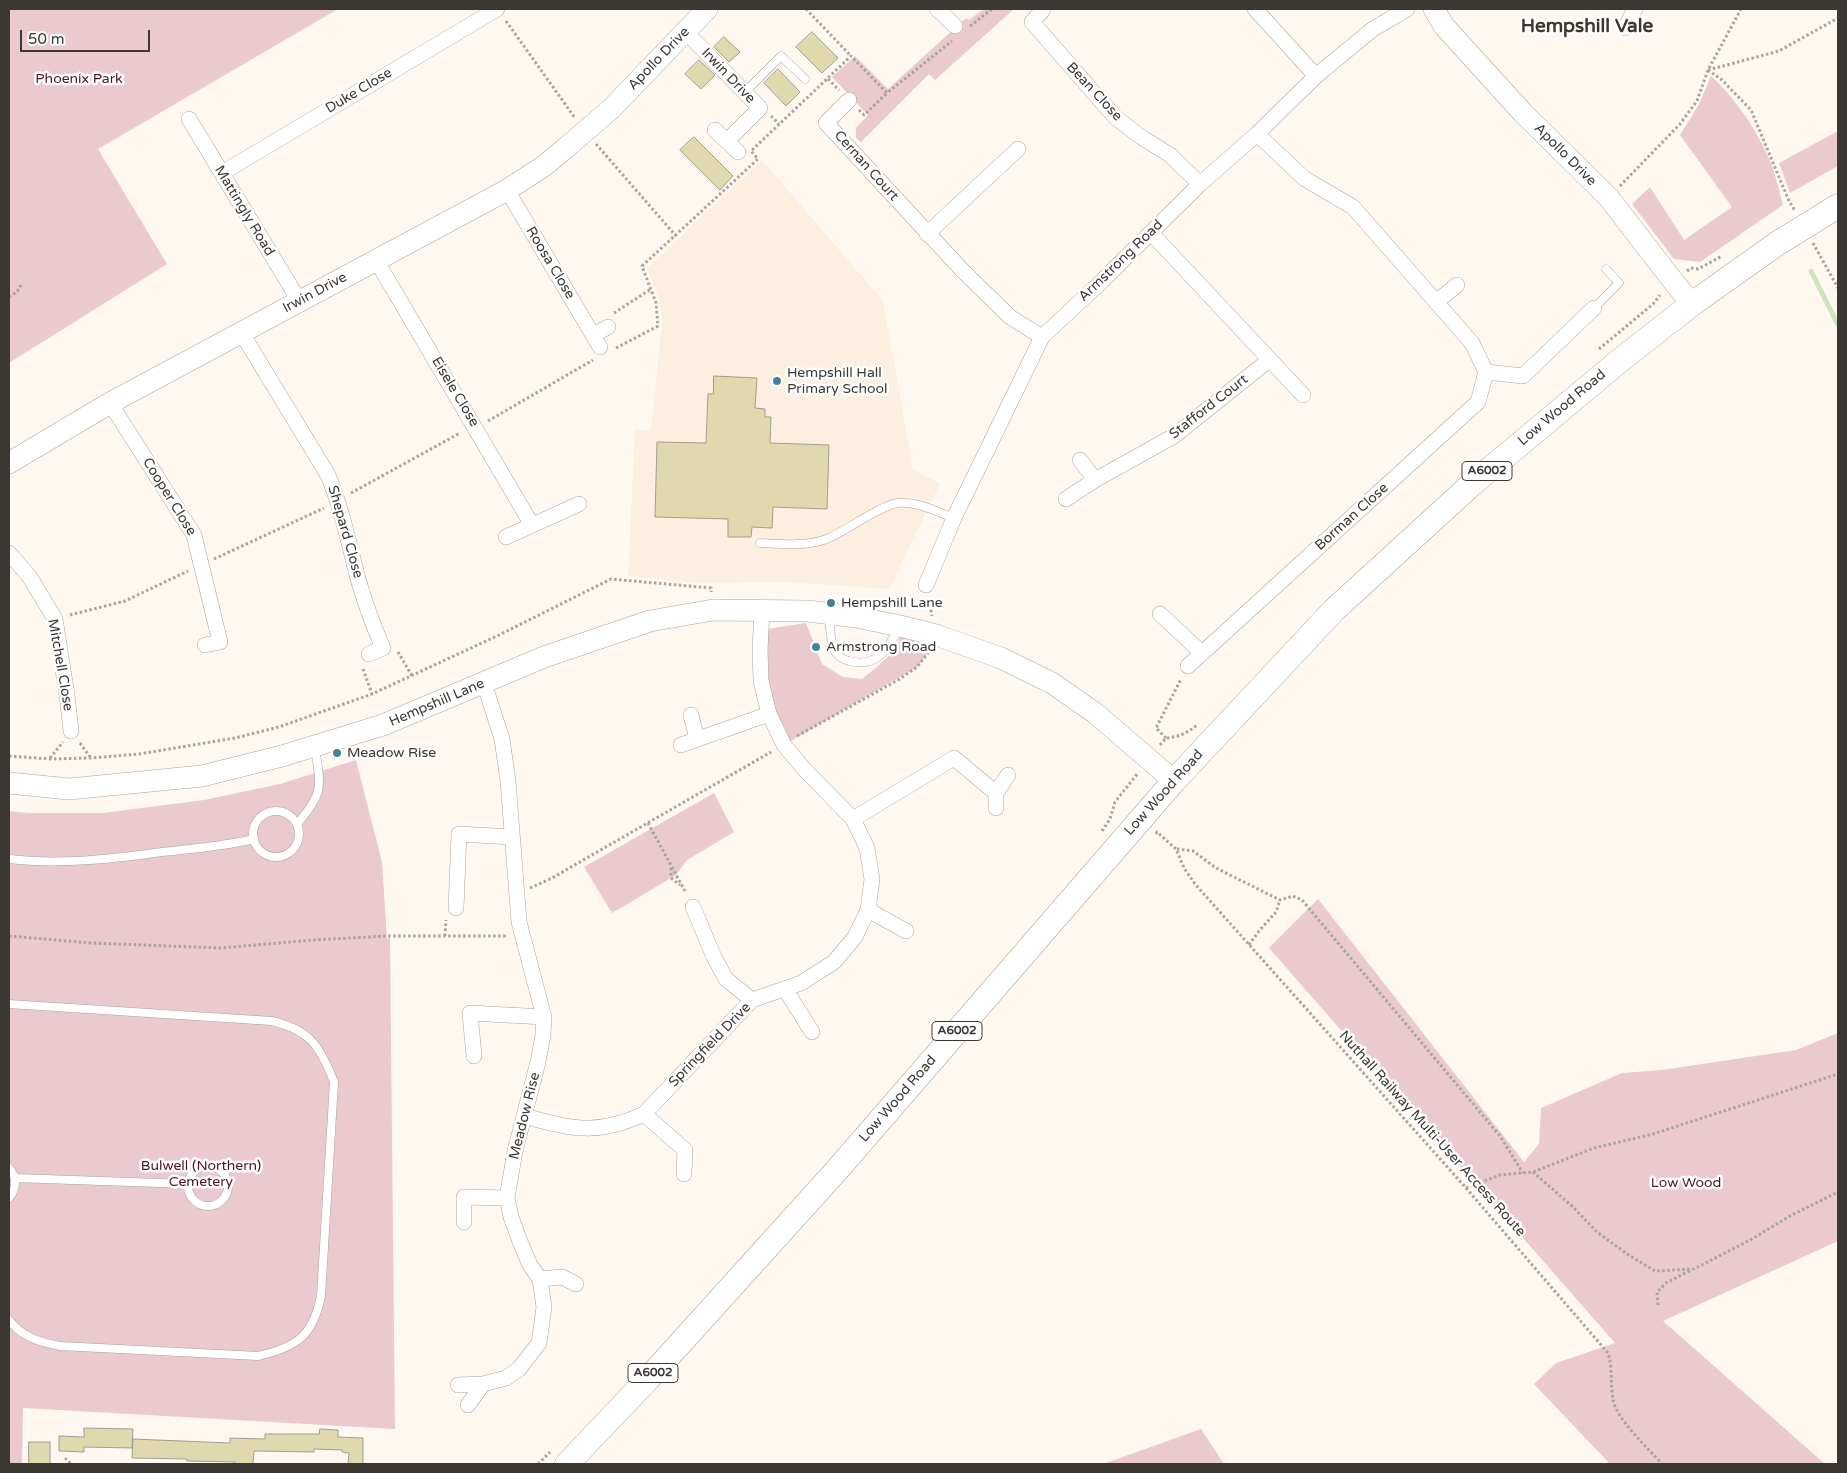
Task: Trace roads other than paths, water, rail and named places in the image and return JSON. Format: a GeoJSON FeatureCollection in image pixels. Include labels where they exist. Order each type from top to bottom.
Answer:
{"type":"FeatureCollection","features":[{"type":"Feature","properties":{"kind":"main road","name":"Low Wood Road"},"geometry":{"type":"LineString","coordinates":[[567,1464],[648,1379],[837,1170],[1174,781],[1341,604],[1471,485],[1618,362],[1692,304],[1778,243],[1838,206]]}},
{"type":"Feature","properties":{"kind":"street","name":"Apollo Drive"},"geometry":{"type":"LineString","coordinates":[[611,108],[707,9]]}},
{"type":"Feature","properties":{"kind":"street"},"geometry":{"type":"LineString","coordinates":[[937,9],[960,30]]}},
{"type":"Feature","properties":{"kind":"street"},"geometry":{"type":"LineString","coordinates":[[1255,9],[1316,76]]}},
{"type":"Feature","properties":{"kind":"street","name":"Armstrong Road"},"geometry":{"type":"LineString","coordinates":[[926,585],[954,518],[1042,337],[1200,184],[1257,134],[1316,76],[1373,29],[1407,9]]}},
{"type":"Feature","properties":{"kind":"street","name":"Apollo Drive"},"geometry":{"type":"LineString","coordinates":[[1434,9],[1444,26],[1523,113],[1609,198],[1692,304]]}},
{"type":"Feature","properties":{"kind":"street"},"geometry":{"type":"LineString","coordinates":[[1625,28],[1635,9]]}},
{"type":"Feature","properties":{"kind":"street","name":"Bean Close"},"geometry":{"type":"LineString","coordinates":[[1044,10],[1032,22],[1115,117],[1140,137],[1170,155],[1200,184]]}},
{"type":"Feature","properties":{"kind":"street","name":"Duke Close"},"geometry":{"type":"LineString","coordinates":[[222,173],[500,13]]}},
{"type":"Feature","properties":{"kind":"street","name":"Irwin Drive"},"geometry":{"type":"LineString","coordinates":[[685,31],[760,108],[727,141]]}},
{"type":"Feature","properties":{"kind":"street","name":"Cernan Court"},"geometry":{"type":"LineString","coordinates":[[849,100],[826,123],[927,234],[1010,317],[1042,337]]}},
{"type":"Feature","properties":{"kind":"street","name":"Irwin Drive"},"geometry":{"type":"LineString","coordinates":[[9,463],[110,404],[241,332],[507,190],[544,166],[611,108]]}},
{"type":"Feature","properties":{"kind":"street","name":"Mattingly Road"},"geometry":{"type":"LineString","coordinates":[[189,119],[300,302]]}},
{"type":"Feature","properties":{"kind":"street"},"geometry":{"type":"LineString","coordinates":[[715,130],[738,152]]}},
{"type":"Feature","properties":{"kind":"street"},"geometry":{"type":"LineString","coordinates":[[1257,134],[1305,179],[1353,207],[1472,343],[1486,372],[1523,376],[1594,308]]}},
{"type":"Feature","properties":{"kind":"street"},"geometry":{"type":"LineString","coordinates":[[927,234],[1018,149]]}},
{"type":"Feature","properties":{"kind":"street","name":"Roosa Close"},"geometry":{"type":"LineString","coordinates":[[507,190],[602,344],[608,327]]}},
{"type":"Feature","properties":{"kind":"street"},"geometry":{"type":"LineString","coordinates":[[1151,232],[1303,395]]}},
{"type":"Feature","properties":{"kind":"street","name":"Eisele Close"},"geometry":{"type":"LineString","coordinates":[[376,260],[532,525]]}},
{"type":"Feature","properties":{"kind":"street"},"geometry":{"type":"LineString","coordinates":[[1436,302],[1457,285]]}},
{"type":"Feature","properties":{"kind":"street","name":"Shepard Close"},"geometry":{"type":"LineString","coordinates":[[241,332],[328,476],[339,500],[359,581],[371,620],[376,651]]}},
{"type":"Feature","properties":{"kind":"street","name":"Stafford Court"},"geometry":{"type":"LineString","coordinates":[[1066,500],[1095,480],[1174,436],[1269,360]]}},
{"type":"Feature","properties":{"kind":"street","name":"Borman Close"},"geometry":{"type":"LineString","coordinates":[[1188,666],[1478,402],[1486,372]]}},
{"type":"Feature","properties":{"kind":"street","name":"Cooper Close"},"geometry":{"type":"LineString","coordinates":[[110,404],[194,535],[220,642],[205,645]]}},
{"type":"Feature","properties":{"kind":"street"},"geometry":{"type":"LineString","coordinates":[[1080,460],[1095,480]]}},
{"type":"Feature","properties":{"kind":"street"},"geometry":{"type":"LineString","coordinates":[[506,538],[579,504]]}},
{"type":"Feature","properties":{"kind":"street","name":"Mitchell Close"},"geometry":{"type":"LineString","coordinates":[[9,552],[29,576],[55,619],[68,695],[71,731]]}},
{"type":"Feature","properties":{"kind":"street","name":"Hempshill Lane"},"geometry":{"type":"LineString","coordinates":[[9,783],[69,790],[202,776],[315,746],[384,725],[544,657],[650,621],[712,610],[829,613],[900,626],[936,635],[1000,658],[1052,684],[1095,713],[1174,781]]}},
{"type":"Feature","properties":{"kind":"street","name":"Springfield Drive"},"geometry":{"type":"LineString","coordinates":[[525,1116],[562,1127],[594,1129],[624,1124],[644,1114],[752,1000],[785,990],[834,962],[855,937],[868,910],[872,879],[867,848],[853,819],[804,769],[784,745],[769,714],[761,681],[762,610]]}},
{"type":"Feature","properties":{"kind":"street"},"geometry":{"type":"LineString","coordinates":[[1160,614],[1202,652]]}},
{"type":"Feature","properties":{"kind":"street","name":"Meadow Rise"},"geometry":{"type":"LineString","coordinates":[[458,1385],[483,1384],[506,1378],[519,1368],[539,1343],[544,1307],[540,1279],[530,1265],[521,1244],[511,1217],[507,1198],[515,1151],[525,1116],[543,1035],[544,1017],[519,922],[508,781],[502,739],[484,683]]}},
{"type":"Feature","properties":{"kind":"street"},"geometry":{"type":"LineString","coordinates":[[681,745],[769,714]]}},
{"type":"Feature","properties":{"kind":"street"},"geometry":{"type":"LineString","coordinates":[[691,715],[697,739]]}},
{"type":"Feature","properties":{"kind":"street"},"geometry":{"type":"LineString","coordinates":[[853,819],[954,758],[996,801],[1008,776]]}},
{"type":"Feature","properties":{"kind":"street"},"geometry":{"type":"LineString","coordinates":[[456,908],[459,834],[512,837]]}},
{"type":"Feature","properties":{"kind":"street"},"geometry":{"type":"LineString","coordinates":[[693,907],[714,957],[726,979],[752,1000]]}},
{"type":"Feature","properties":{"kind":"street"},"geometry":{"type":"LineString","coordinates":[[868,910],[906,931]]}},
{"type":"Feature","properties":{"kind":"street"},"geometry":{"type":"LineString","coordinates":[[785,990],[812,1032]]}},
{"type":"Feature","properties":{"kind":"street"},"geometry":{"type":"LineString","coordinates":[[474,1056],[470,1013],[544,1017]]}},
{"type":"Feature","properties":{"kind":"street"},"geometry":{"type":"LineString","coordinates":[[644,1114],[685,1150],[684,1174]]}},
{"type":"Feature","properties":{"kind":"street"},"geometry":{"type":"LineString","coordinates":[[464,1222],[464,1197],[507,1198]]}},
{"type":"Feature","properties":{"kind":"street"},"geometry":{"type":"LineString","coordinates":[[540,1279],[562,1277],[576,1284]]}},
{"type":"Feature","properties":{"kind":"street"},"geometry":{"type":"LineString","coordinates":[[468,1405],[483,1384]]}},
{"type":"Feature","properties":{"kind":"lane"},"geometry":{"type":"LineString","coordinates":[[744,93],[781,56],[805,79]]}},
{"type":"Feature","properties":{"kind":"lane"},"geometry":{"type":"LineString","coordinates":[[1594,308],[1619,283],[1606,269]]}},
{"type":"Feature","properties":{"kind":"lane"},"geometry":{"type":"LineString","coordinates":[[760,543],[803,543],[828,538],[897,504],[910,504],[954,518]]}},
{"type":"Feature","properties":{"kind":"lane"},"geometry":{"type":"LineString","coordinates":[[829,613],[834,652],[840,658],[864,664],[874,660],[882,652],[891,642],[900,626]]}},
{"type":"Feature","properties":{"kind":"lane"},"geometry":{"type":"LineString","coordinates":[[297,824],[318,797],[320,782],[315,746]]}},
{"type":"Feature","properties":{"kind":"lane"},"geometry":{"type":"LineString","coordinates":[[281,811],[290,816],[297,824],[299,834],[297,844],[290,852],[281,856],[271,856],[262,852],[254,839],[256,824],[262,816],[271,812],[281,811]]}},
{"type":"Feature","properties":{"kind":"lane"},"geometry":{"type":"LineString","coordinates":[[9,859],[68,861],[122,857],[231,844],[254,839]]}},
{"type":"Feature","properties":{"kind":"lane"},"geometry":{"type":"LineString","coordinates":[[9,1004],[272,1020],[288,1024],[302,1032],[315,1044],[334,1082],[321,1296],[316,1318],[310,1329],[298,1341],[285,1348],[258,1356],[60,1346],[41,1342],[23,1335],[9,1320]]}},
{"type":"Feature","properties":{"kind":"lane"},"geometry":{"type":"LineString","coordinates":[[209,1165],[218,1168],[225,1174],[228,1182],[228,1191],[224,1199],[217,1205],[208,1207],[199,1204],[192,1198],[188,1190],[188,1184],[192,1173],[200,1167],[209,1165]]}},
{"type":"Feature","properties":{"kind":"lane"},"geometry":{"type":"LineString","coordinates":[[9,1168],[15,1178],[15,1186],[9,1198]]}},
{"type":"Feature","properties":{"kind":"lane"},"geometry":{"type":"LineString","coordinates":[[15,1178],[188,1184]]}},
{"type":"Feature","properties":{"kind":"waterway"},"geometry":{"type":"LineString","coordinates":[[1811,271],[1838,325]]}},
{"type":"Feature","properties":{"kind":"place","name":"Hempshill Hall Primary School"},"geometry":{"type":"Point","coordinates":[777,381]}},
{"type":"Feature","properties":{"kind":"place","name":"Hempshill Lane"},"geometry":{"type":"Point","coordinates":[831,603]}},
{"type":"Feature","properties":{"kind":"place","name":"Armstrong Road"},"geometry":{"type":"Point","coordinates":[816,647]}},
{"type":"Feature","properties":{"kind":"place","name":"Meadow Rise"},"geometry":{"type":"Point","coordinates":[337,753]}},
{"type":"Feature","properties":{"kind":"district","name":"Hempshill Vale"},"geometry":{"type":"Point","coordinates":[1587,27]}},
{"type":"Feature","properties":{"kind":"park label","name":"Phoenix Park"},"geometry":{"type":"Point","coordinates":[79,79]}},
{"type":"Feature","properties":{"kind":"park label","name":"Bulwell (Northern) Cemetery"},"geometry":{"type":"Point","coordinates":[201,1174]}},
{"type":"Feature","properties":{"kind":"park label","name":"Low Wood"},"geometry":{"type":"Point","coordinates":[1686,1183]}}]}
